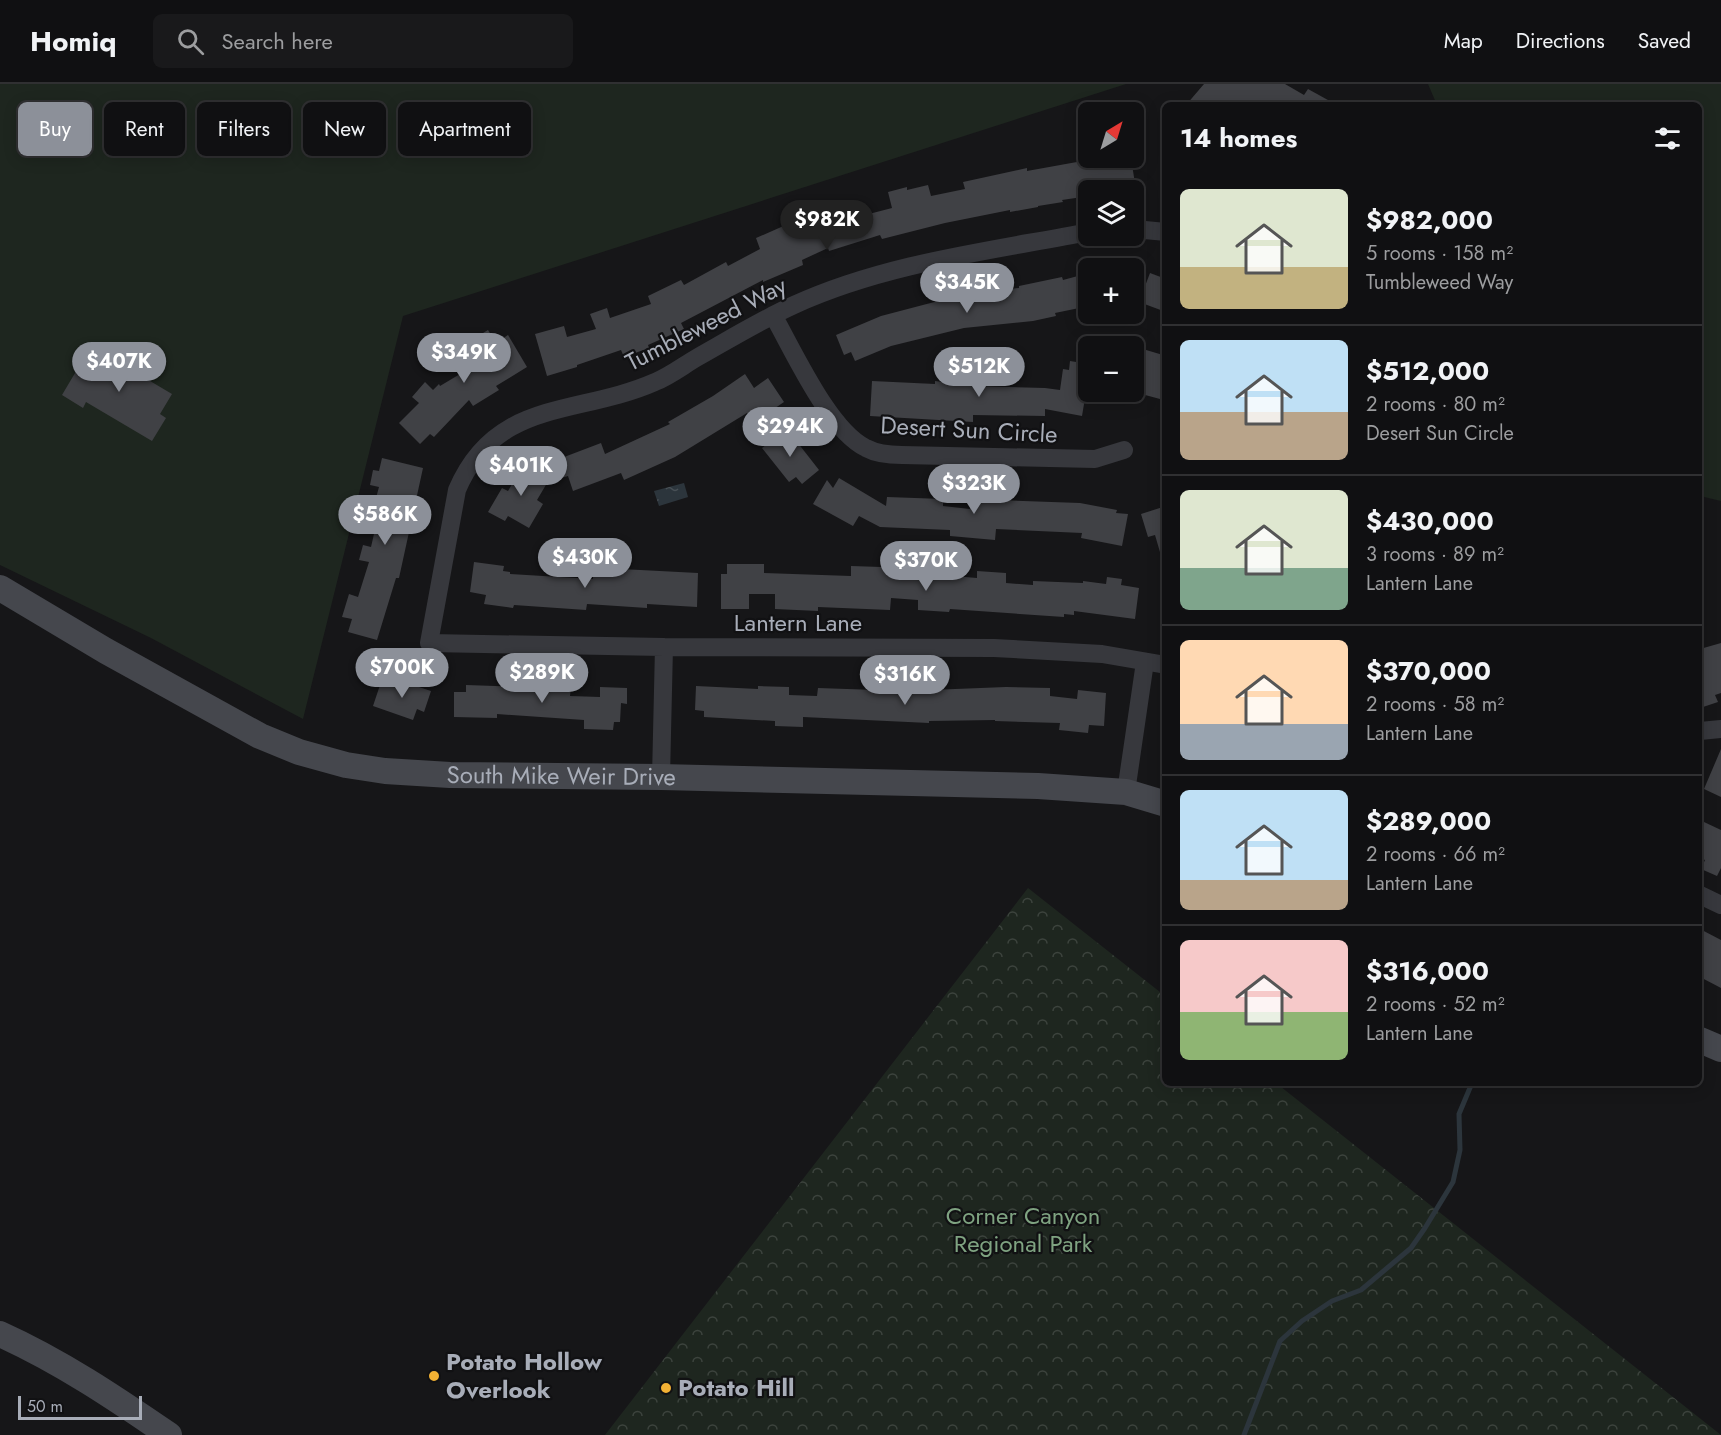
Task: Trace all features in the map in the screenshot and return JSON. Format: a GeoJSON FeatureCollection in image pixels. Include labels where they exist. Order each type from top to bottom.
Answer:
{"type":"FeatureCollection","features":[{"type":"Feature","properties":{"kind":"street"},"geometry":{"type":"LineString","coordinates":[[1144,230],[1162,232]]}},
{"type":"Feature","properties":{"kind":"street","name":"Tumbleweed Way"},"geometry":{"type":"LineString","coordinates":[[429,643],[457,490],[465,470],[490,440],[529,417],[601,400],[656,382],[773,315],[881,272],[1078,234]]}},
{"type":"Feature","properties":{"kind":"street","name":"Desert Sun Circle"},"geometry":{"type":"LineString","coordinates":[[773,315],[830,414],[853,440],[866,448],[883,454],[902,456],[1095,459],[1124,450]]}},
{"type":"Feature","properties":{"kind":"street","name":"South Mike Weir Drive"},"geometry":{"type":"LineString","coordinates":[[0,588],[260,736],[299,752],[337,763],[385,771],[450,775],[661,777],[1038,786],[1126,792],[1162,803]]}},
{"type":"Feature","properties":{"kind":"street","name":"Lantern Lane"},"geometry":{"type":"LineString","coordinates":[[429,643],[664,647],[994,648],[1102,654],[1162,664]]}},
{"type":"Feature","properties":{"kind":"street"},"geometry":{"type":"LineString","coordinates":[[661,777],[664,647]]}},
{"type":"Feature","properties":{"kind":"street"},"geometry":{"type":"LineString","coordinates":[[1126,792],[1145,662]]}},
{"type":"Feature","properties":{"kind":"street"},"geometry":{"type":"LineString","coordinates":[[1702,731],[1721,729]]}},
{"type":"Feature","properties":{"kind":"street"},"geometry":{"type":"LineString","coordinates":[[1702,896],[1721,905]]}},
{"type":"Feature","properties":{"kind":"street"},"geometry":{"type":"LineString","coordinates":[[1702,1041],[1721,1049]]}},
{"type":"Feature","properties":{"kind":"street"},"geometry":{"type":"LineString","coordinates":[[0,1334],[58,1363],[107,1392],[169,1435]]}},
{"type":"Feature","properties":{"kind":"green space"},"geometry":{"type":"Polygon","coordinates":[[[0,84],[1126,84],[403,316],[303,719],[151,638],[0,565],[0,84]]]}},
{"type":"Feature","properties":{"kind":"green space"},"geometry":{"type":"Polygon","coordinates":[[[1428,84],[1721,84],[1721,501],[1702,496],[1702,102],[1436,102],[1428,84]]]}},
{"type":"Feature","properties":{"kind":"green space","name":"Corner Canyon Regional Park"},"geometry":{"type":"Polygon","coordinates":[[[1028,888],[1162,994],[1162,1086],[1280,1086],[1721,1435],[605,1435],[1028,888]]]}},
{"type":"Feature","properties":{"kind":"water"},"geometry":{"type":"Polygon","coordinates":[[[684,483],[688,497],[659,506],[654,491],[684,483]]]}},
{"type":"Feature","properties":{"kind":"building"},"geometry":{"type":"Polygon","coordinates":[[[1204,84],[1285,84],[1304,95],[1308,89],[1332,102],[1189,102],[1204,84]]]}},
{"type":"Feature","properties":{"kind":"building"},"geometry":{"type":"Polygon","coordinates":[[[1078,162],[1078,168],[1133,168],[1134,180],[1078,180],[1078,198],[1062,200],[1063,202],[945,223],[882,239],[880,235],[829,251],[828,248],[802,260],[803,265],[763,282],[763,280],[681,323],[684,329],[648,345],[649,348],[624,357],[621,350],[547,376],[535,334],[564,326],[567,337],[596,329],[590,314],[607,308],[610,318],[651,304],[648,296],[681,280],[684,285],[726,262],[728,266],[760,249],[756,238],[788,224],[793,236],[819,225],[817,217],[861,204],[865,215],[892,208],[888,192],[928,185],[931,196],[965,189],[963,182],[1027,168],[1027,171],[1078,162]]]}},
{"type":"Feature","properties":{"kind":"building"},"geometry":{"type":"Polygon","coordinates":[[[1150,273],[1162,278],[1162,311],[1144,304],[1144,289],[1150,273]]]}},
{"type":"Feature","properties":{"kind":"building"},"geometry":{"type":"Polygon","coordinates":[[[1078,276],[1078,308],[1055,313],[1056,316],[1033,321],[964,328],[891,346],[855,361],[851,352],[844,355],[836,335],[881,316],[961,295],[1019,288],[1019,286],[1062,277],[1063,280],[1078,276]]]}},
{"type":"Feature","properties":{"kind":"building"},"geometry":{"type":"Polygon","coordinates":[[[488,330],[496,343],[508,335],[527,367],[496,386],[499,390],[473,406],[469,400],[434,437],[430,434],[420,444],[399,423],[419,403],[412,397],[425,382],[433,390],[439,384],[440,386],[465,371],[453,351],[488,330]]]}},
{"type":"Feature","properties":{"kind":"building"},"geometry":{"type":"Polygon","coordinates":[[[91,346],[172,394],[160,414],[166,418],[152,441],[86,402],[83,408],[62,395],[91,346]]]}},
{"type":"Feature","properties":{"kind":"building"},"geometry":{"type":"Polygon","coordinates":[[[1144,349],[1162,355],[1160,399],[1144,395],[1144,349]]]}},
{"type":"Feature","properties":{"kind":"building"},"geometry":{"type":"Polygon","coordinates":[[[1070,361],[1078,362],[1078,402],[1084,402],[1082,416],[1045,409],[1045,416],[973,415],[973,422],[870,416],[872,381],[953,383],[954,374],[975,375],[974,386],[1060,390],[1063,369],[1069,370],[1070,361]]]}},
{"type":"Feature","properties":{"kind":"building"},"geometry":{"type":"Polygon","coordinates":[[[745,374],[754,388],[768,378],[784,402],[753,423],[747,413],[675,457],[624,480],[621,473],[573,491],[568,476],[558,479],[551,462],[601,443],[605,454],[670,424],[668,422],[745,374]]]}},
{"type":"Feature","properties":{"kind":"building"},"geometry":{"type":"Polygon","coordinates":[[[787,429],[819,470],[802,484],[796,477],[789,482],[762,448],[787,429]]]}},
{"type":"Feature","properties":{"kind":"building"},"geometry":{"type":"Polygon","coordinates":[[[382,458],[423,468],[399,578],[396,578],[377,640],[348,632],[352,619],[342,617],[349,594],[358,597],[369,562],[359,560],[363,545],[371,547],[382,499],[376,498],[379,487],[370,485],[373,470],[379,471],[382,458]]]}},
{"type":"Feature","properties":{"kind":"building"},"geometry":{"type":"Polygon","coordinates":[[[524,463],[550,478],[537,500],[543,504],[529,528],[508,516],[505,521],[488,512],[502,488],[508,491],[524,463]]]}},
{"type":"Feature","properties":{"kind":"building"},"geometry":{"type":"Polygon","coordinates":[[[839,478],[886,506],[887,497],[943,499],[943,506],[970,509],[971,495],[999,497],[999,500],[1080,503],[1128,514],[1122,546],[1081,538],[1082,533],[996,529],[995,540],[950,536],[950,530],[880,527],[859,516],[853,526],[813,504],[827,480],[833,488],[839,478]]]}},
{"type":"Feature","properties":{"kind":"building"},"geometry":{"type":"Polygon","coordinates":[[[1162,507],[1162,559],[1155,535],[1148,537],[1141,514],[1162,507]]]}},
{"type":"Feature","properties":{"kind":"building"},"geometry":{"type":"Polygon","coordinates":[[[474,562],[504,566],[503,571],[510,572],[510,574],[593,579],[593,576],[602,577],[602,568],[698,573],[697,607],[647,604],[647,608],[587,604],[586,610],[514,605],[513,608],[484,604],[486,595],[470,592],[474,562]]]}},
{"type":"Feature","properties":{"kind":"building"},"geometry":{"type":"Polygon","coordinates":[[[727,564],[764,564],[764,573],[851,576],[851,566],[942,569],[942,575],[977,578],[977,571],[1006,573],[1006,583],[1033,585],[1033,581],[1083,583],[1083,581],[1106,584],[1107,577],[1122,579],[1121,585],[1139,588],[1135,619],[1074,611],[1074,615],[1064,614],[1064,617],[950,609],[949,612],[918,610],[918,600],[891,598],[890,610],[818,607],[818,611],[775,609],[775,594],[749,594],[749,609],[721,609],[721,574],[727,574],[727,564]]]}},
{"type":"Feature","properties":{"kind":"building"},"geometry":{"type":"Polygon","coordinates":[[[1721,643],[1721,693],[1715,695],[1718,702],[1702,707],[1702,648],[1721,643]]]}},
{"type":"Feature","properties":{"kind":"building"},"geometry":{"type":"Polygon","coordinates":[[[392,678],[431,691],[424,712],[417,709],[413,720],[373,706],[381,682],[389,685],[392,678]]]}},
{"type":"Feature","properties":{"kind":"building"},"geometry":{"type":"Polygon","coordinates":[[[530,683],[571,687],[570,696],[600,697],[600,687],[627,688],[627,704],[621,703],[620,722],[614,722],[613,730],[584,729],[584,720],[497,714],[497,718],[454,717],[454,692],[466,692],[466,685],[530,687],[530,683]]]}},
{"type":"Feature","properties":{"kind":"building"},"geometry":{"type":"Polygon","coordinates":[[[696,686],[758,689],[758,686],[789,687],[789,695],[817,696],[818,688],[876,690],[877,687],[930,690],[1050,688],[1050,696],[1077,699],[1078,690],[1106,693],[1104,726],[1089,725],[1088,733],[1059,730],[1060,723],[995,720],[929,721],[929,723],[803,717],[803,727],[775,726],[775,721],[704,717],[704,711],[695,710],[696,686]]]}},
{"type":"Feature","properties":{"kind":"building"},"geometry":{"type":"Polygon","coordinates":[[[1721,749],[1721,797],[1704,789],[1721,749]]]}},
{"type":"Feature","properties":{"kind":"building"},"geometry":{"type":"Polygon","coordinates":[[[1704,822],[1721,830],[1721,868],[1717,876],[1702,869],[1705,860],[1702,859],[1704,822]]]}},
{"type":"Feature","properties":{"kind":"building"},"geometry":{"type":"Polygon","coordinates":[[[1702,930],[1721,940],[1721,988],[1702,978],[1702,930]]]}},
{"type":"Feature","properties":{"kind":"waterway"},"geometry":{"type":"LineString","coordinates":[[1244,1435],[1280,1341],[1302,1321],[1332,1301],[1361,1290],[1411,1248],[1425,1228],[1453,1182],[1460,1150],[1459,1114],[1471,1086]]}},
{"type":"Feature","properties":{"kind":"place","name":"Potato Hollow Overlook"},"geometry":{"type":"Point","coordinates":[434,1376]}},
{"type":"Feature","properties":{"kind":"place","name":"Potato Hill"},"geometry":{"type":"Point","coordinates":[666,1388]}}]}
